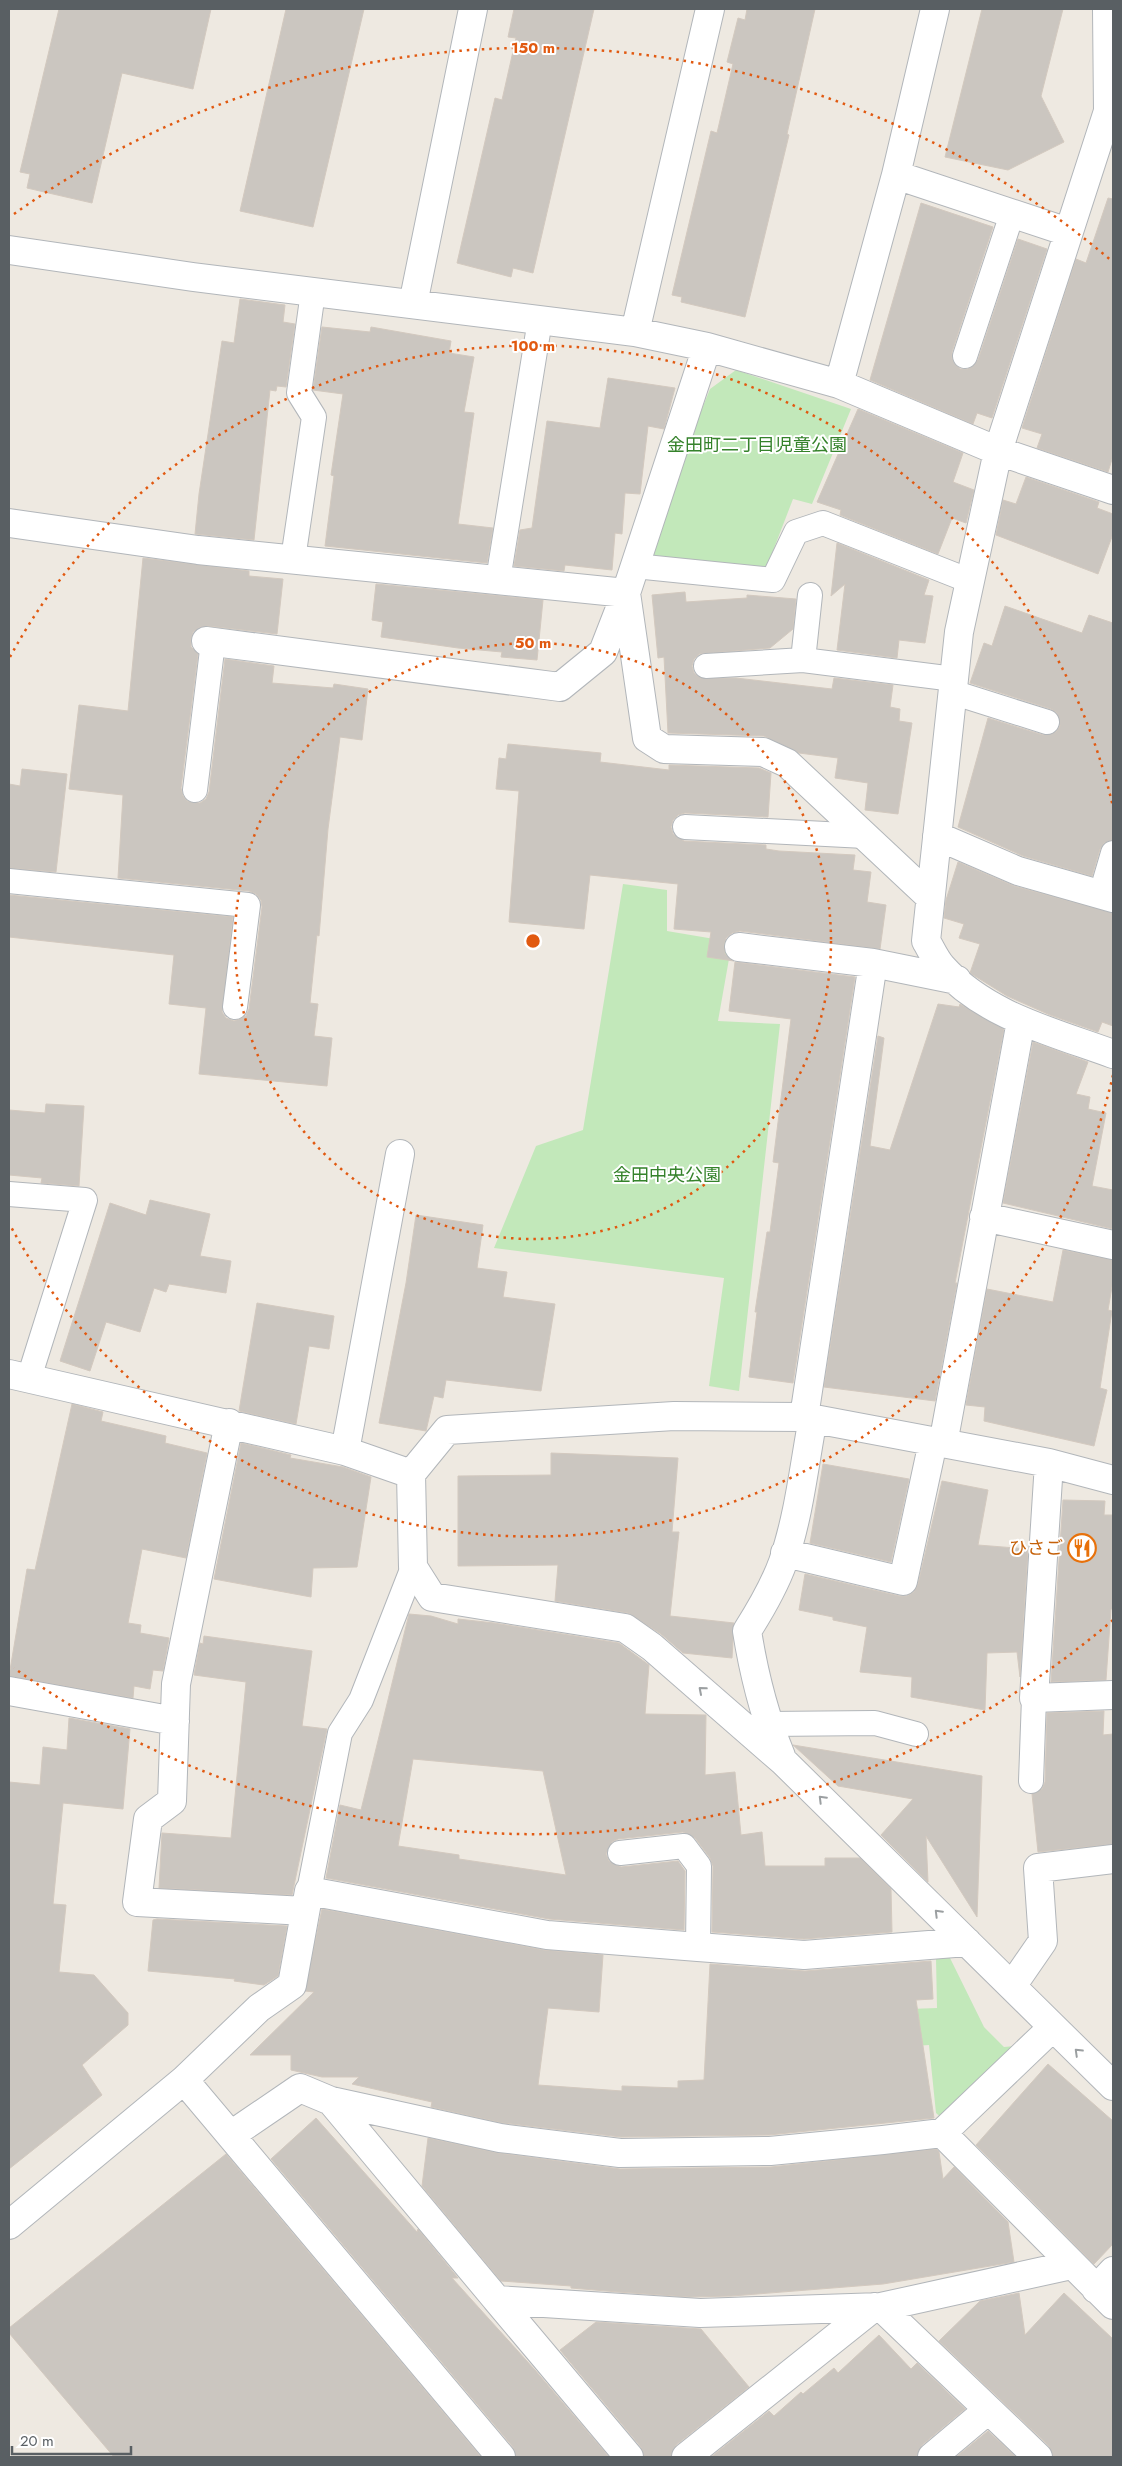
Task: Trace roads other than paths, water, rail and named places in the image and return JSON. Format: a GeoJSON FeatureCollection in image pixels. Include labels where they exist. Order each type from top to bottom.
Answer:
{"type":"FeatureCollection","features":[{"type":"Feature","properties":{"kind":"street"},"geometry":{"type":"LineString","coordinates":[[413,304],[473,9]]}},
{"type":"Feature","properties":{"kind":"street"},"geometry":{"type":"LineString","coordinates":[[635,332],[710,9]]}},
{"type":"Feature","properties":{"kind":"street"},"geometry":{"type":"LineString","coordinates":[[839,384],[896,175],[935,9]]}},
{"type":"Feature","properties":{"kind":"street"},"geometry":{"type":"LineString","coordinates":[[1107,9],[1111,111],[1068,232],[998,450],[959,632],[926,940],[941,966],[982,1002],[1021,1021],[1113,1054]]}},
{"type":"Feature","properties":{"kind":"street"},"geometry":{"type":"LineString","coordinates":[[896,175],[1068,232]]}},
{"type":"Feature","properties":{"kind":"street"},"geometry":{"type":"LineString","coordinates":[[9,250],[193,277],[635,332],[707,348],[839,384],[998,450],[1113,490]]}},
{"type":"Feature","properties":{"kind":"street"},"geometry":{"type":"LineString","coordinates":[[210,642],[560,687],[603,652],[626,593],[707,348]]}},
{"type":"Feature","properties":{"kind":"street"},"geometry":{"type":"LineString","coordinates":[[9,523],[198,550],[626,593]]}},
{"type":"Feature","properties":{"kind":"street"},"geometry":{"type":"LineString","coordinates":[[626,593],[647,738],[664,749],[763,752],[787,763],[930,897]]}},
{"type":"Feature","properties":{"kind":"street"},"geometry":{"type":"LineString","coordinates":[[937,836],[1018,871],[1107,896]]}},
{"type":"Feature","properties":{"kind":"street"},"geometry":{"type":"LineString","coordinates":[[739,947],[872,964],[957,980]]}},
{"type":"Feature","properties":{"kind":"street"},"geometry":{"type":"LineString","coordinates":[[784,1762],[768,1724],[754,1677],[747,1631],[767,1600],[785,1553],[796,1513],[872,964]]}},
{"type":"Feature","properties":{"kind":"street"},"geometry":{"type":"LineString","coordinates":[[785,1553],[903,1581],[938,1443],[984,1217],[1021,1021]]}},
{"type":"Feature","properties":{"kind":"street"},"geometry":{"type":"LineString","coordinates":[[345,1451],[400,1154]]}},
{"type":"Feature","properties":{"kind":"street"},"geometry":{"type":"LineString","coordinates":[[984,1217],[1113,1245]]}},
{"type":"Feature","properties":{"kind":"street"},"geometry":{"type":"LineString","coordinates":[[19,1376],[345,1451],[411,1474]]}},
{"type":"Feature","properties":{"kind":"street"},"geometry":{"type":"LineString","coordinates":[[1113,1480],[1049,1463],[808,1418],[674,1416],[447,1430],[411,1474],[413,1567],[432,1597],[626,1628],[652,1647],[784,1762],[1113,2086]]}},
{"type":"Feature","properties":{"kind":"street"},"geometry":{"type":"LineString","coordinates":[[229,1423],[176,1684],[172,1801],[148,1819],[137,1902],[308,1901],[547,1935],[804,1955],[967,1942]]}},
{"type":"Feature","properties":{"kind":"street"},"geometry":{"type":"LineString","coordinates":[[1049,1463],[1034,1698],[1113,1695]]}},
{"type":"Feature","properties":{"kind":"street"},"geometry":{"type":"LineString","coordinates":[[9,1691],[174,1721]]}},
{"type":"Feature","properties":{"kind":"street"},"geometry":{"type":"LineString","coordinates":[[1012,1986],[1043,1941],[1038,1868],[1113,1859]]}},
{"type":"Feature","properties":{"kind":"street"},"geometry":{"type":"LineString","coordinates":[[9,2225],[184,2080],[259,2008],[292,1985],[308,1901]]}},
{"type":"Feature","properties":{"kind":"street"},"geometry":{"type":"LineString","coordinates":[[231,2135],[300,2088],[331,2101],[500,2138],[620,2153],[770,2151],[942,2133],[1053,2027]]}},
{"type":"Feature","properties":{"kind":"street"},"geometry":{"type":"LineString","coordinates":[[184,2080],[501,2457]]}},
{"type":"Feature","properties":{"kind":"street"},"geometry":{"type":"LineString","coordinates":[[331,2101],[629,2457]]}},
{"type":"Feature","properties":{"kind":"street"},"geometry":{"type":"LineString","coordinates":[[942,2133],[1071,2265],[1107,2288]]}},
{"type":"Feature","properties":{"kind":"street"},"geometry":{"type":"LineString","coordinates":[[497,2300],[700,2313],[878,2307],[1071,2265]]}},
{"type":"Feature","properties":{"kind":"street"},"geometry":{"type":"LineString","coordinates":[[878,2307],[1038,2457]]}},
{"type":"Feature","properties":{"kind":"street"},"geometry":{"type":"LineString","coordinates":[[686,2457],[878,2307]]}},
{"type":"Feature","properties":{"kind":"street"},"geometry":{"type":"LineString","coordinates":[[932,2457],[988,2410]]}},
{"type":"Feature","properties":{"kind":"lane"},"geometry":{"type":"LineString","coordinates":[[965,356],[1012,214]]}},
{"type":"Feature","properties":{"kind":"lane"},"geometry":{"type":"LineString","coordinates":[[293,560],[314,417],[299,393],[313,292]]}},
{"type":"Feature","properties":{"kind":"lane"},"geometry":{"type":"LineString","coordinates":[[498,580],[540,320]]}},
{"type":"Feature","properties":{"kind":"lane"},"geometry":{"type":"LineString","coordinates":[[635,566],[773,580],[796,532],[823,523],[970,582]]}},
{"type":"Feature","properties":{"kind":"lane"},"geometry":{"type":"LineString","coordinates":[[803,660],[810,595]]}},
{"type":"Feature","properties":{"kind":"lane"},"geometry":{"type":"LineString","coordinates":[[195,790],[210,642]]}},
{"type":"Feature","properties":{"kind":"lane"},"geometry":{"type":"LineString","coordinates":[[706,666],[803,660],[953,686],[1047,722]]}},
{"type":"Feature","properties":{"kind":"lane"},"geometry":{"type":"LineString","coordinates":[[685,827],[865,836]]}},
{"type":"Feature","properties":{"kind":"lane"},"geometry":{"type":"LineString","coordinates":[[1107,896],[1113,853]]}},
{"type":"Feature","properties":{"kind":"lane"},"geometry":{"type":"LineString","coordinates":[[9,881],[248,906],[235,1007]]}},
{"type":"Feature","properties":{"kind":"lane"},"geometry":{"type":"LineString","coordinates":[[9,1194],[85,1200],[19,1376]]}},
{"type":"Feature","properties":{"kind":"lane"},"geometry":{"type":"LineString","coordinates":[[308,1901],[340,1733],[361,1700],[413,1567]]}},
{"type":"Feature","properties":{"kind":"lane"},"geometry":{"type":"LineString","coordinates":[[1031,1782],[1034,1698]]}},
{"type":"Feature","properties":{"kind":"lane"},"geometry":{"type":"LineString","coordinates":[[768,1724],[875,1724],[916,1734]]}},
{"type":"Feature","properties":{"kind":"lane"},"geometry":{"type":"LineString","coordinates":[[620,1853],[684,1846],[699,1866],[698,1947]]}},
{"type":"Feature","properties":{"kind":"place","name":"ひさご"},"geometry":{"type":"Point","coordinates":[1082,1548]}},
{"type":"Feature","properties":{"kind":"park label","name":"金田町二丁目児童公園"},"geometry":{"type":"Point","coordinates":[757,445]}},
{"type":"Feature","properties":{"kind":"park label","name":"金田中央公園"},"geometry":{"type":"Point","coordinates":[667,1175]}}]}
